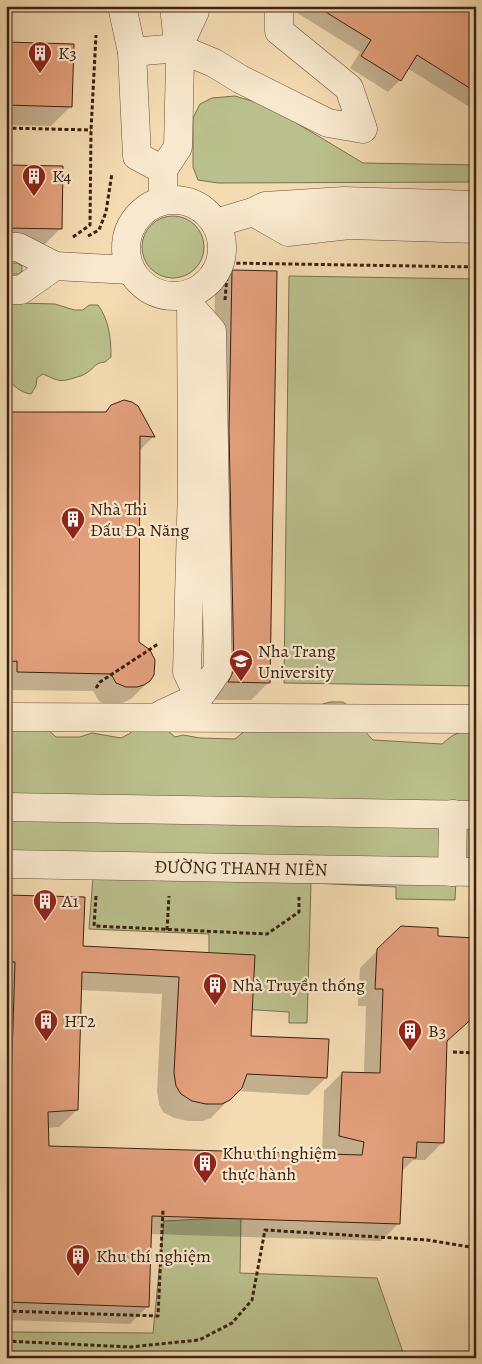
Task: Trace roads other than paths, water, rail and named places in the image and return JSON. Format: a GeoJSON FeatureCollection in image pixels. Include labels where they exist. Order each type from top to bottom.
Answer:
{"type":"FeatureCollection","features":[{"type":"Feature","properties":{"kind":"lane"},"geometry":{"type":"LineString","coordinates":[[122,6],[132,52],[137,156],[163,170]]}},
{"type":"Feature","properties":{"kind":"lane"},"geometry":{"type":"LineString","coordinates":[[164,200],[163,170],[178,148],[180,62],[174,6]]}},
{"type":"Feature","properties":{"kind":"lane"},"geometry":{"type":"LineString","coordinates":[[178,48],[195,11],[194,6]]}},
{"type":"Feature","properties":{"kind":"lane"},"geometry":{"type":"LineString","coordinates":[[132,52],[178,48],[214,64],[328,123],[362,129],[349,88],[279,31],[279,11]]}},
{"type":"Feature","properties":{"kind":"lane"},"geometry":{"type":"LineString","coordinates":[[153,718],[200,697],[218,670],[203,487],[212,331],[191,300],[182,296],[162,295],[141,284],[130,270],[126,255],[126,235],[136,217],[148,206],[164,200],[185,201],[200,207],[216,223],[223,246],[218,269],[191,300]]}},
{"type":"Feature","properties":{"kind":"lane"},"geometry":{"type":"LineString","coordinates":[[216,223],[253,212],[265,206],[344,201],[476,205]]}},
{"type":"Feature","properties":{"kind":"lane"},"geometry":{"type":"LineString","coordinates":[[253,212],[288,232],[349,225],[476,229]]}},
{"type":"Feature","properties":{"kind":"lane"},"geometry":{"type":"LineString","coordinates":[[6,247],[18,247],[55,266],[130,270]]}},
{"type":"Feature","properties":{"kind":"lane"},"geometry":{"type":"LineString","coordinates":[[6,290],[21,290],[55,266]]}},
{"type":"Feature","properties":{"kind":"lane"},"geometry":{"type":"LineString","coordinates":[[6,717],[476,719]]}},
{"type":"Feature","properties":{"kind":"lane"},"geometry":{"type":"LineString","coordinates":[[6,806],[464,814],[464,872]]}},
{"type":"Feature","properties":{"kind":"lane","name":"ĐƯỜNG THANH NIÊN"},"geometry":{"type":"LineString","coordinates":[[6,864],[464,872]]}},
{"type":"Feature","properties":{"kind":"place","name":"K3"},"geometry":{"type":"Point","coordinates":[40,74]}},
{"type":"Feature","properties":{"kind":"place","name":"K4"},"geometry":{"type":"Point","coordinates":[34,197]}},
{"type":"Feature","properties":{"kind":"place","name":"Nhà Thi Đấu Đa Năng"},"geometry":{"type":"Point","coordinates":[73,540]}},
{"type":"Feature","properties":{"kind":"place","name":"Nha Trang University"},"geometry":{"type":"Point","coordinates":[241,682]}},
{"type":"Feature","properties":{"kind":"place","name":"A1"},"geometry":{"type":"Point","coordinates":[45,922]}},
{"type":"Feature","properties":{"kind":"place","name":"Nhà Truyền thống"},"geometry":{"type":"Point","coordinates":[215,1006]}},
{"type":"Feature","properties":{"kind":"place","name":"HT2"},"geometry":{"type":"Point","coordinates":[46,1042]}},
{"type":"Feature","properties":{"kind":"place","name":"B3"},"geometry":{"type":"Point","coordinates":[410,1052]}},
{"type":"Feature","properties":{"kind":"place","name":"Khu thí nghiệm thực hành"},"geometry":{"type":"Point","coordinates":[205,1184]}},
{"type":"Feature","properties":{"kind":"place","name":"Khu thí nghiệm"},"geometry":{"type":"Point","coordinates":[78,1277]}}]}
